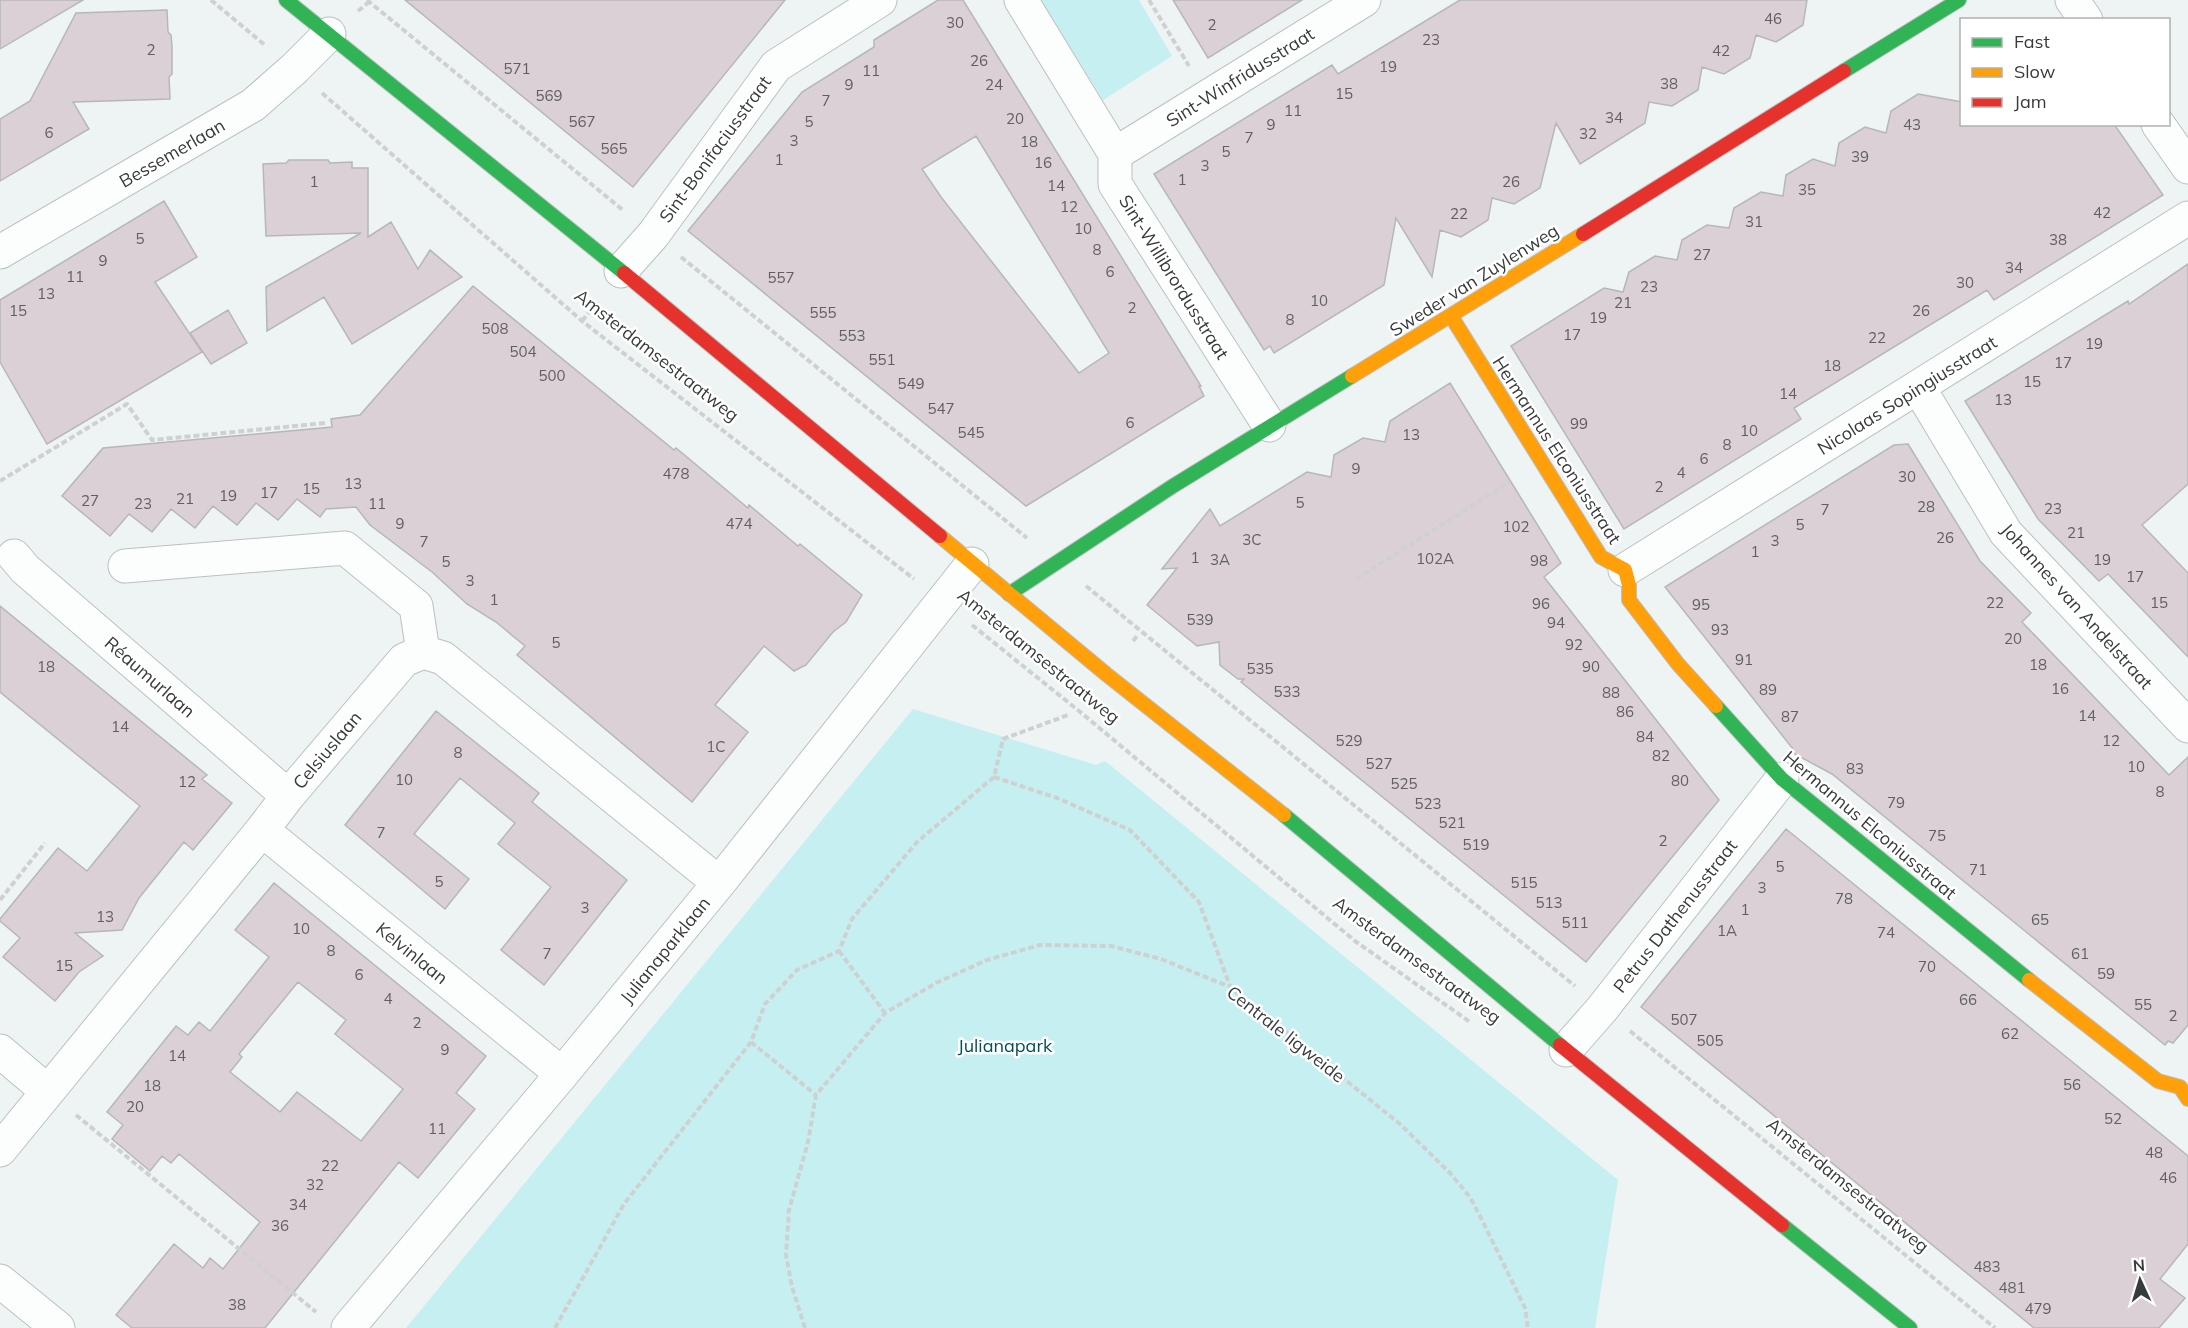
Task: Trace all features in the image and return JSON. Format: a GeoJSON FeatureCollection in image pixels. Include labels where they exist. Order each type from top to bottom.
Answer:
{"type":"FeatureCollection","features":[{"type":"Feature","properties":{"kind":"street","name":"Amsterdamsestraatweg"},"geometry":{"type":"LineString","coordinates":[[286,0],[621,272],[1122,688],[1322,845],[1566,1050],[1910,1328]]}},
{"type":"Feature","properties":{"kind":"street","name":"Sint-Bonifaciusstraat"},"geometry":{"type":"LineString","coordinates":[[621,272],[653,235],[776,66],[880,0]]}},
{"type":"Feature","properties":{"kind":"street"},"geometry":{"type":"LineString","coordinates":[[1021,0],[1115,154]]}},
{"type":"Feature","properties":{"kind":"street","name":"Sint-Winfridusstraat"},"geometry":{"type":"LineString","coordinates":[[1115,154],[1364,0]]}},
{"type":"Feature","properties":{"kind":"street","name":"Sweder van Zuylenweg"},"geometry":{"type":"LineString","coordinates":[[1009,594],[1269,425],[1450,316],[1959,0]]}},
{"type":"Feature","properties":{"kind":"street"},"geometry":{"type":"LineString","coordinates":[[2072,0],[2085,18]]}},
{"type":"Feature","properties":{"kind":"street","name":"Bessemerlaan"},"geometry":{"type":"LineString","coordinates":[[0,252],[253,105],[329,34]]}},
{"type":"Feature","properties":{"kind":"street"},"geometry":{"type":"LineString","coordinates":[[2159,126],[2188,167]]}},
{"type":"Feature","properties":{"kind":"street","name":"Sint-Willibrordusstraat"},"geometry":{"type":"LineString","coordinates":[[1115,154],[1115,184],[1269,425]]}},
{"type":"Feature","properties":{"kind":"street","name":"Nicolaas Sopingiusstraat"},"geometry":{"type":"LineString","coordinates":[[1625,570],[2188,218]]}},
{"type":"Feature","properties":{"kind":"street","name":"Hermannus Elconiusstraat"},"geometry":{"type":"LineString","coordinates":[[1450,316],[1601,557],[1625,570],[1629,600],[1678,664],[1782,779],[2158,1081],[2185,1087]]}},
{"type":"Feature","properties":{"kind":"street","name":"Johannes van Andelstraat"},"geometry":{"type":"LineString","coordinates":[[1919,388],[2006,533],[2188,726]]}},
{"type":"Feature","properties":{"kind":"street"},"geometry":{"type":"LineString","coordinates":[[125,566],[345,548],[416,606],[423,652],[443,658],[719,883]]}},
{"type":"Feature","properties":{"kind":"street","name":"Réaumurlaan"},"geometry":{"type":"LineString","coordinates":[[14,556],[25,569],[288,796]]}},
{"type":"Feature","properties":{"kind":"street","name":"Julianaparklaan"},"geometry":{"type":"LineString","coordinates":[[348,1328],[719,883],[972,564]]}},
{"type":"Feature","properties":{"kind":"street","name":"Celsiuslaan"},"geometry":{"type":"LineString","coordinates":[[0,1150],[288,796],[404,660],[423,652]]}},
{"type":"Feature","properties":{"kind":"street","name":"Petrus Dathenusstraat"},"geometry":{"type":"LineString","coordinates":[[1566,1050],[1602,1009],[1782,779]]}},
{"type":"Feature","properties":{"kind":"street","name":"Kelvinlaan"},"geometry":{"type":"LineString","coordinates":[[262,830],[562,1074]]}},
{"type":"Feature","properties":{"kind":"street"},"geometry":{"type":"LineString","coordinates":[[0,1051],[47,1091]]}},
{"type":"Feature","properties":{"kind":"street"},"geometry":{"type":"LineString","coordinates":[[0,1281],[58,1328]]}},
{"type":"Feature","properties":{"kind":"path","name":"Amsterdamsestraatweg"},"geometry":{"type":"LineString","coordinates":[[211,0],[294,69],[582,321],[942,601],[1079,711],[1355,941],[1478,1027]]}},
{"type":"Feature","properties":{"kind":"path","name":"Amsterdamsestraatweg"},"geometry":{"type":"LineString","coordinates":[[367,0],[1995,1328]]}},
{"type":"Feature","properties":{"kind":"path"},"geometry":{"type":"LineString","coordinates":[[1149,0],[1208,96]]}},
{"type":"Feature","properties":{"kind":"path"},"geometry":{"type":"LineString","coordinates":[[0,481],[127,404],[152,440],[326,423]]}},
{"type":"Feature","properties":{"kind":"path"},"geometry":{"type":"LineString","coordinates":[[1356,579],[1542,462]]}},
{"type":"Feature","properties":{"kind":"path"},"geometry":{"type":"LineString","coordinates":[[1133,641],[1137,636]]}},
{"type":"Feature","properties":{"kind":"path"},"geometry":{"type":"LineString","coordinates":[[555,1328],[624,1204],[751,1042],[765,1004],[797,970],[839,951],[852,919],[916,842],[994,777],[1003,739],[1068,715]]}},
{"type":"Feature","properties":{"kind":"path"},"geometry":{"type":"LineString","coordinates":[[994,777],[1057,798],[1130,830],[1199,902],[1230,987]]}},
{"type":"Feature","properties":{"kind":"path"},"geometry":{"type":"LineString","coordinates":[[0,900],[45,843]]}},
{"type":"Feature","properties":{"kind":"path","name":"Centrale ligweide"},"geometry":{"type":"LineString","coordinates":[[816,1095],[885,1013],[936,983],[987,960],[1040,945],[1112,946],[1161,959],[1230,987],[1400,1124],[1450,1173],[1470,1197],[1480,1215],[1525,1308],[1528,1328]]}},
{"type":"Feature","properties":{"kind":"path"},"geometry":{"type":"LineString","coordinates":[[839,951],[885,1013]]}},
{"type":"Feature","properties":{"kind":"path"},"geometry":{"type":"LineString","coordinates":[[751,1042],[816,1095],[808,1142],[789,1210],[786,1255],[792,1287],[805,1328]]}},
{"type":"Feature","properties":{"kind":"path"},"geometry":{"type":"LineString","coordinates":[[47,1091],[317,1313]]}},
{"type":"Feature","properties":{"kind":"green space"},"geometry":{"type":"Polygon","coordinates":[[[1041,0],[1139,0],[1172,56],[1103,100],[1041,0]]]}},
{"type":"Feature","properties":{"kind":"green space","name":"Julianapark"},"geometry":{"type":"Polygon","coordinates":[[[913,709],[1096,765],[1105,761],[1618,1180],[1595,1328],[406,1328],[913,709]]]}},
{"type":"Feature","properties":{"kind":"building"},"geometry":{"type":"Polygon","coordinates":[[[0,0],[83,0],[0,49],[0,0]]]}},
{"type":"Feature","properties":{"kind":"building"},"geometry":{"type":"Polygon","coordinates":[[[405,0],[785,0],[633,187],[405,0]]]}},
{"type":"Feature","properties":{"kind":"building"},"geometry":{"type":"Polygon","coordinates":[[[938,0],[963,0],[1201,386],[1199,386],[1204,396],[1026,506],[688,231],[802,92],[874,47],[874,40],[938,0]],[[976,136],[922,169],[941,197],[1079,373],[1109,353],[976,136]]]}},
{"type":"Feature","properties":{"kind":"building"},"geometry":{"type":"Polygon","coordinates":[[[1173,0],[1302,0],[1208,58],[1173,0]]]}},
{"type":"Feature","properties":{"kind":"building"},"geometry":{"type":"Polygon","coordinates":[[[1460,0],[1807,0],[1803,25],[1776,42],[1756,35],[1750,58],[1724,74],[1702,67],[1698,90],[1672,106],[1649,102],[1645,123],[1580,164],[1556,123],[1540,188],[1514,204],[1492,198],[1488,220],[1461,237],[1440,230],[1432,277],[1396,218],[1384,285],[1274,353],[1270,346],[1264,350],[1154,174],[1332,65],[1338,74],[1460,0]]]}},
{"type":"Feature","properties":{"kind":"building"},"geometry":{"type":"Polygon","coordinates":[[[167,10],[168,32],[171,35],[172,46],[172,74],[169,77],[170,99],[73,102],[89,129],[0,181],[0,119],[30,101],[76,13],[167,10]]]}},
{"type":"Feature","properties":{"kind":"building"},"geometry":{"type":"Polygon","coordinates":[[[1918,94],[1960,102],[1960,126],[2115,126],[2163,195],[1994,300],[1987,290],[1794,408],[1801,419],[1624,529],[1511,346],[1604,288],[1623,292],[1629,272],[1655,256],[1677,260],[1682,240],[1707,225],[1729,228],[1734,208],[1761,192],[1783,196],[1786,175],[1813,159],[1835,166],[1839,143],[1865,127],[1886,133],[1891,111],[1918,94]]]}},
{"type":"Feature","properties":{"kind":"building"},"geometry":{"type":"Polygon","coordinates":[[[289,160],[352,162],[352,168],[368,168],[368,237],[391,222],[418,269],[430,250],[462,277],[352,344],[324,297],[267,331],[266,287],[361,233],[266,236],[263,164],[286,163],[289,160]]]}},
{"type":"Feature","properties":{"kind":"building"},"geometry":{"type":"Polygon","coordinates":[[[164,201],[197,257],[155,282],[202,352],[47,444],[0,362],[0,300],[164,201]]]}},
{"type":"Feature","properties":{"kind":"building"},"geometry":{"type":"Polygon","coordinates":[[[2188,264],[2188,484],[2142,525],[2188,573],[2188,657],[2108,574],[2099,581],[2038,519],[1965,401],[2128,301],[2129,304],[2188,264]]]}},
{"type":"Feature","properties":{"kind":"building"},"geometry":{"type":"Polygon","coordinates":[[[473,286],[674,450],[676,448],[748,508],[749,505],[862,595],[846,622],[833,632],[806,665],[794,671],[764,646],[715,705],[748,732],[692,802],[517,655],[525,646],[496,622],[467,604],[432,572],[370,525],[356,507],[326,509],[320,517],[297,499],[278,520],[256,503],[237,525],[213,506],[195,528],[171,509],[152,532],[129,514],[110,536],[62,496],[103,448],[332,427],[331,419],[360,415],[473,286]]]}},
{"type":"Feature","properties":{"kind":"building"},"geometry":{"type":"Polygon","coordinates":[[[228,310],[247,343],[211,364],[190,333],[228,310]]]}},
{"type":"Feature","properties":{"kind":"building"},"geometry":{"type":"Polygon","coordinates":[[[1450,383],[1561,563],[1544,577],[1719,800],[1586,962],[1241,682],[1244,679],[1238,679],[1220,665],[1219,642],[1197,646],[1147,605],[1177,568],[1162,569],[1210,509],[1220,526],[1307,472],[1331,477],[1334,455],[1363,438],[1385,442],[1390,421],[1450,383]]]}},
{"type":"Feature","properties":{"kind":"building"},"geometry":{"type":"Polygon","coordinates":[[[1908,444],[1980,561],[2031,613],[2022,622],[2169,775],[2188,757],[2188,1025],[2173,1043],[2168,1041],[2165,1045],[1832,774],[1793,753],[1793,749],[1665,587],[1894,445],[1908,444]]]}},
{"type":"Feature","properties":{"kind":"building"},"geometry":{"type":"Polygon","coordinates":[[[0,606],[207,775],[202,779],[232,803],[193,850],[184,842],[139,898],[122,930],[75,933],[103,956],[79,972],[55,1001],[3,957],[20,938],[0,919],[58,848],[87,871],[140,806],[0,692],[0,606]]]}},
{"type":"Feature","properties":{"kind":"building"},"geometry":{"type":"Polygon","coordinates":[[[436,711],[539,793],[532,802],[627,880],[544,985],[501,950],[551,887],[498,844],[515,823],[460,778],[414,834],[469,879],[445,909],[345,825],[436,711]]]}},
{"type":"Feature","properties":{"kind":"building"},"geometry":{"type":"Polygon","coordinates":[[[1786,829],[2188,1156],[2188,1244],[2160,1279],[2185,1298],[2159,1328],[2034,1328],[1641,1007],[1786,829]]]}},
{"type":"Feature","properties":{"kind":"building"},"geometry":{"type":"Polygon","coordinates":[[[274,883],[486,1056],[456,1093],[475,1109],[418,1178],[399,1162],[265,1328],[132,1328],[116,1315],[174,1244],[203,1268],[210,1258],[223,1269],[260,1222],[179,1154],[171,1163],[162,1156],[150,1171],[112,1139],[123,1125],[107,1112],[176,1026],[188,1035],[199,1022],[210,1031],[269,957],[235,930],[274,883]],[[298,982],[239,1054],[242,1057],[230,1072],[280,1112],[297,1092],[361,1141],[403,1089],[335,1034],[346,1020],[298,982]]]}},
{"type":"Feature","properties":{"kind":"traffic: fast"},"geometry":{"type":"LineString","coordinates":[[286,0],[624,273]]}},
{"type":"Feature","properties":{"kind":"traffic: fast"},"geometry":{"type":"LineString","coordinates":[[1844,71],[1959,0]]}},
{"type":"Feature","properties":{"kind":"traffic: fast"},"geometry":{"type":"LineString","coordinates":[[1009,594],[1173,486],[1352,376]]}},
{"type":"Feature","properties":{"kind":"traffic: fast"},"geometry":{"type":"LineString","coordinates":[[1716,706],[1782,779],[2029,980]]}},
{"type":"Feature","properties":{"kind":"traffic: fast"},"geometry":{"type":"LineString","coordinates":[[1284,815],[1560,1045]]}},
{"type":"Feature","properties":{"kind":"traffic: fast"},"geometry":{"type":"LineString","coordinates":[[1782,1225],[1910,1328]]}},
{"type":"Feature","properties":{"kind":"traffic: slow"},"geometry":{"type":"LineString","coordinates":[[1352,376],[1583,234]]}},
{"type":"Feature","properties":{"kind":"traffic: slow"},"geometry":{"type":"LineString","coordinates":[[1451,316],[1601,557],[1625,570],[1629,585],[1629,600],[1678,664],[1716,706]]}},
{"type":"Feature","properties":{"kind":"traffic: slow"},"geometry":{"type":"LineString","coordinates":[[940,536],[1106,674],[1284,815]]}},
{"type":"Feature","properties":{"kind":"traffic: slow"},"geometry":{"type":"LineString","coordinates":[[2029,980],[2158,1081],[2180,1087],[2188,1099]]}},
{"type":"Feature","properties":{"kind":"traffic: jam"},"geometry":{"type":"LineString","coordinates":[[1583,234],[1844,71]]}},
{"type":"Feature","properties":{"kind":"traffic: jam"},"geometry":{"type":"LineString","coordinates":[[624,273],[940,536]]}},
{"type":"Feature","properties":{"kind":"traffic: jam"},"geometry":{"type":"LineString","coordinates":[[1560,1045],[1782,1225]]}}]}
